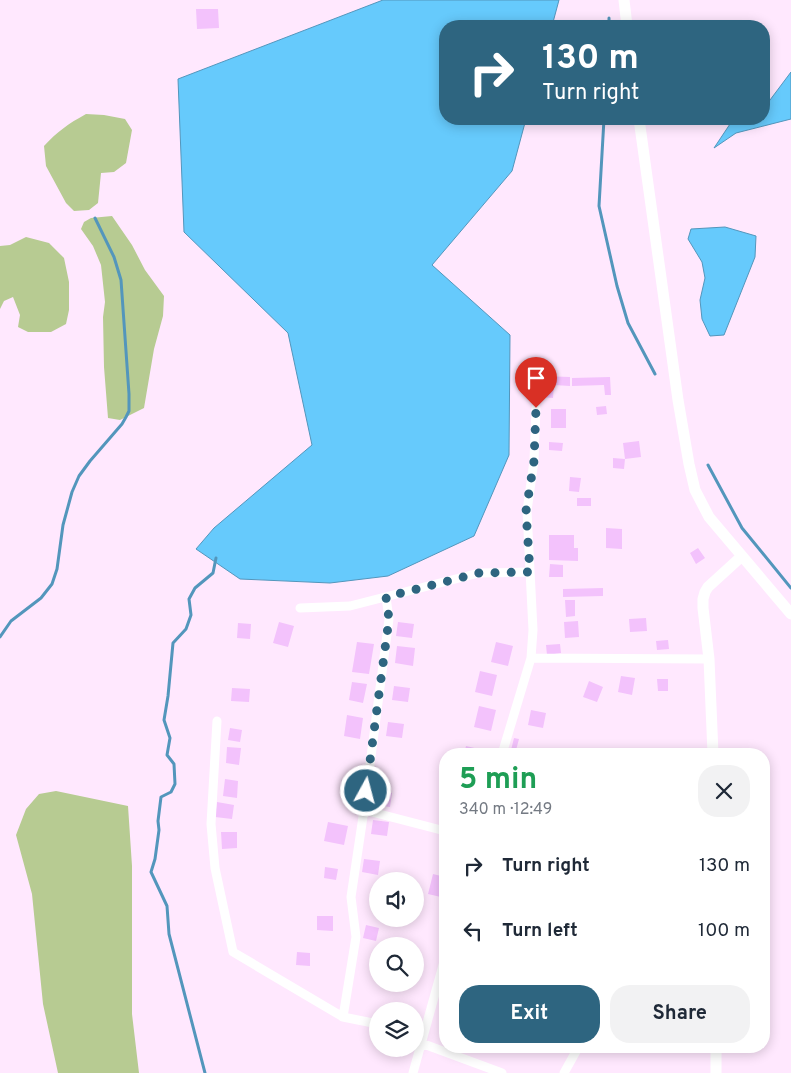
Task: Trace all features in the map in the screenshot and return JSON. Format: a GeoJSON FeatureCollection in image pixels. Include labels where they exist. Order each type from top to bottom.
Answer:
{"type":"FeatureCollection","features":[{"type":"Feature","properties":{"kind":"main road"},"geometry":{"type":"LineString","coordinates":[[624,0],[626,20]]}},
{"type":"Feature","properties":{"kind":"main road"},"geometry":{"type":"LineString","coordinates":[[640,125],[676,390],[695,490],[709,517],[791,614]]}},
{"type":"Feature","properties":{"kind":"main road"},"geometry":{"type":"LineString","coordinates":[[713,748],[709,659],[703,599],[708,587],[742,556]]}},
{"type":"Feature","properties":{"kind":"main road"},"geometry":{"type":"LineString","coordinates":[[716,1053],[716,1073]]}},
{"type":"Feature","properties":{"kind":"street"},"geometry":{"type":"LineString","coordinates":[[504,748],[531,658],[532,630],[526,511],[534,461],[536,408]]}},
{"type":"Feature","properties":{"kind":"street"},"geometry":{"type":"LineString","coordinates":[[300,608],[350,606],[479,573],[530,572]]}},
{"type":"Feature","properties":{"kind":"street"},"geometry":{"type":"LineString","coordinates":[[343,1017],[356,937],[351,897],[389,619],[386,597]]}},
{"type":"Feature","properties":{"kind":"street"},"geometry":{"type":"LineString","coordinates":[[531,658],[709,659]]}},
{"type":"Feature","properties":{"kind":"street"},"geometry":{"type":"LineString","coordinates":[[217,721],[211,824],[215,868],[233,952],[343,1017],[369,1022]]}},
{"type":"Feature","properties":{"kind":"street"},"geometry":{"type":"LineString","coordinates":[[364,810],[439,829]]}},
{"type":"Feature","properties":{"kind":"street"},"geometry":{"type":"LineString","coordinates":[[424,1024],[439,977]]}},
{"type":"Feature","properties":{"kind":"street"},"geometry":{"type":"LineString","coordinates":[[424,1039],[439,1045]]}},
{"type":"Feature","properties":{"kind":"street"},"geometry":{"type":"LineString","coordinates":[[456,1053],[502,1073]]}},
{"type":"Feature","properties":{"kind":"street"},"geometry":{"type":"LineString","coordinates":[[564,1073],[575,1053]]}},
{"type":"Feature","properties":{"kind":"street"},"geometry":{"type":"LineString","coordinates":[[413,1073],[416,1057]]}},
{"type":"Feature","properties":{"kind":"green space"},"geometry":{"type":"Polygon","coordinates":[[[86,114],[125,119],[132,130],[126,163],[114,172],[101,173],[98,203],[89,210],[74,211],[66,203],[46,166],[44,146],[64,128],[86,114]]]}},
{"type":"Feature","properties":{"kind":"green space"},"geometry":{"type":"Polygon","coordinates":[[[112,216],[132,245],[145,270],[164,296],[163,316],[154,349],[144,408],[120,420],[108,418],[104,367],[103,317],[105,302],[101,265],[93,246],[81,229],[84,222],[91,218],[112,216]]]}},
{"type":"Feature","properties":{"kind":"green space"},"geometry":{"type":"Polygon","coordinates":[[[26,237],[49,243],[64,258],[69,282],[69,310],[66,324],[51,332],[28,332],[18,327],[20,315],[13,297],[4,301],[0,309],[0,246],[10,245],[26,237]]]}},
{"type":"Feature","properties":{"kind":"green space"},"geometry":{"type":"Polygon","coordinates":[[[56,791],[128,806],[132,866],[132,1014],[139,1073],[58,1073],[43,1004],[32,894],[16,835],[26,809],[39,794],[56,791]]]}},
{"type":"Feature","properties":{"kind":"water"},"geometry":{"type":"Polygon","coordinates":[[[383,0],[559,0],[554,20],[439,20],[439,125],[524,125],[512,171],[432,265],[510,335],[509,455],[474,536],[388,576],[330,583],[240,579],[196,549],[214,528],[312,445],[288,333],[184,232],[178,79],[383,0]]]}},
{"type":"Feature","properties":{"kind":"water"},"geometry":{"type":"Polygon","coordinates":[[[791,72],[791,119],[770,124],[770,100],[791,72]]]}},
{"type":"Feature","properties":{"kind":"water"},"geometry":{"type":"Polygon","coordinates":[[[729,125],[767,125],[736,133],[714,148],[729,125]]]}},
{"type":"Feature","properties":{"kind":"water"},"geometry":{"type":"Polygon","coordinates":[[[725,227],[756,236],[755,257],[724,335],[710,336],[702,319],[700,300],[705,278],[702,262],[688,239],[691,229],[725,227]]]}},
{"type":"Feature","properties":{"kind":"building"},"geometry":{"type":"Polygon","coordinates":[[[196,9],[218,9],[219,28],[197,29],[196,9]]]}},
{"type":"Feature","properties":{"kind":"building"},"geometry":{"type":"Polygon","coordinates":[[[541,376],[570,377],[570,386],[554,385],[553,398],[540,397],[541,376]]]}},
{"type":"Feature","properties":{"kind":"building"},"geometry":{"type":"Polygon","coordinates":[[[610,377],[611,395],[605,395],[604,385],[572,386],[572,378],[610,377]]]}},
{"type":"Feature","properties":{"kind":"building"},"geometry":{"type":"Polygon","coordinates":[[[606,406],[607,414],[597,415],[596,407],[606,406]]]}},
{"type":"Feature","properties":{"kind":"building"},"geometry":{"type":"Polygon","coordinates":[[[551,409],[566,409],[566,428],[551,428],[551,409]]]}},
{"type":"Feature","properties":{"kind":"building"},"geometry":{"type":"Polygon","coordinates":[[[639,441],[641,457],[625,459],[623,443],[639,441]]]}},
{"type":"Feature","properties":{"kind":"building"},"geometry":{"type":"Polygon","coordinates":[[[549,442],[563,443],[562,451],[549,450],[549,442]]]}},
{"type":"Feature","properties":{"kind":"building"},"geometry":{"type":"Polygon","coordinates":[[[613,458],[625,459],[624,469],[613,468],[613,458]]]}},
{"type":"Feature","properties":{"kind":"building"},"geometry":{"type":"Polygon","coordinates":[[[570,477],[581,478],[579,492],[569,491],[570,477]]]}},
{"type":"Feature","properties":{"kind":"building"},"geometry":{"type":"Polygon","coordinates":[[[577,498],[591,498],[591,506],[577,506],[577,498]]]}},
{"type":"Feature","properties":{"kind":"building"},"geometry":{"type":"Polygon","coordinates":[[[606,528],[622,529],[622,549],[606,548],[606,528]]]}},
{"type":"Feature","properties":{"kind":"building"},"geometry":{"type":"Polygon","coordinates":[[[549,535],[574,535],[574,548],[578,548],[578,561],[549,560],[549,535]]]}},
{"type":"Feature","properties":{"kind":"building"},"geometry":{"type":"Polygon","coordinates":[[[698,548],[705,558],[696,564],[690,553],[698,548]]]}},
{"type":"Feature","properties":{"kind":"building"},"geometry":{"type":"Polygon","coordinates":[[[550,564],[563,565],[563,577],[549,577],[550,564]]]}},
{"type":"Feature","properties":{"kind":"building"},"geometry":{"type":"Polygon","coordinates":[[[603,588],[603,596],[563,597],[563,589],[603,588]]]}},
{"type":"Feature","properties":{"kind":"building"},"geometry":{"type":"Polygon","coordinates":[[[565,600],[575,600],[575,616],[566,617],[565,600]]]}},
{"type":"Feature","properties":{"kind":"building"},"geometry":{"type":"Polygon","coordinates":[[[646,618],[647,631],[630,632],[629,619],[646,618]]]}},
{"type":"Feature","properties":{"kind":"building"},"geometry":{"type":"Polygon","coordinates":[[[578,621],[579,637],[565,638],[564,622],[578,621]]]}},
{"type":"Feature","properties":{"kind":"building"},"geometry":{"type":"Polygon","coordinates":[[[279,622],[294,626],[288,647],[273,643],[279,622]]]}},
{"type":"Feature","properties":{"kind":"building"},"geometry":{"type":"Polygon","coordinates":[[[398,622],[414,624],[412,638],[396,636],[398,622]]]}},
{"type":"Feature","properties":{"kind":"building"},"geometry":{"type":"Polygon","coordinates":[[[238,623],[251,624],[250,639],[237,638],[238,623]]]}},
{"type":"Feature","properties":{"kind":"building"},"geometry":{"type":"Polygon","coordinates":[[[668,640],[669,649],[657,650],[656,641],[668,640]]]}},
{"type":"Feature","properties":{"kind":"building"},"geometry":{"type":"Polygon","coordinates":[[[357,642],[374,644],[369,674],[352,672],[357,642]]]}},
{"type":"Feature","properties":{"kind":"building"},"geometry":{"type":"Polygon","coordinates":[[[496,642],[513,646],[508,666],[491,662],[496,642]]]}},
{"type":"Feature","properties":{"kind":"building"},"geometry":{"type":"Polygon","coordinates":[[[560,644],[561,653],[547,655],[546,645],[560,644]]]}},
{"type":"Feature","properties":{"kind":"building"},"geometry":{"type":"Polygon","coordinates":[[[397,646],[415,648],[413,666],[395,663],[397,646]]]}},
{"type":"Feature","properties":{"kind":"building"},"geometry":{"type":"Polygon","coordinates":[[[480,671],[497,675],[492,696],[475,692],[480,671]]]}},
{"type":"Feature","properties":{"kind":"building"},"geometry":{"type":"Polygon","coordinates":[[[621,676],[635,678],[632,695],[618,692],[621,676]]]}},
{"type":"Feature","properties":{"kind":"building"},"geometry":{"type":"Polygon","coordinates":[[[657,679],[668,679],[668,691],[658,691],[657,679]]]}},
{"type":"Feature","properties":{"kind":"building"},"geometry":{"type":"Polygon","coordinates":[[[589,681],[603,687],[597,702],[583,697],[589,681]]]}},
{"type":"Feature","properties":{"kind":"building"},"geometry":{"type":"Polygon","coordinates":[[[352,682],[367,684],[363,703],[349,700],[352,682]]]}},
{"type":"Feature","properties":{"kind":"building"},"geometry":{"type":"Polygon","coordinates":[[[394,686],[410,688],[408,702],[392,700],[394,686]]]}},
{"type":"Feature","properties":{"kind":"building"},"geometry":{"type":"Polygon","coordinates":[[[232,688],[250,689],[249,702],[231,701],[232,688]]]}},
{"type":"Feature","properties":{"kind":"building"},"geometry":{"type":"Polygon","coordinates":[[[479,706],[496,710],[491,731],[474,727],[479,706]]]}},
{"type":"Feature","properties":{"kind":"building"},"geometry":{"type":"Polygon","coordinates":[[[531,710],[546,713],[543,728],[528,725],[531,710]]]}},
{"type":"Feature","properties":{"kind":"building"},"geometry":{"type":"Polygon","coordinates":[[[347,715],[363,718],[360,739],[344,736],[347,715]]]}},
{"type":"Feature","properties":{"kind":"building"},"geometry":{"type":"Polygon","coordinates":[[[388,722],[404,724],[402,738],[386,736],[388,722]]]}},
{"type":"Feature","properties":{"kind":"building"},"geometry":{"type":"Polygon","coordinates":[[[230,728],[242,730],[240,742],[228,740],[230,728]]]}},
{"type":"Feature","properties":{"kind":"building"},"geometry":{"type":"Polygon","coordinates":[[[514,738],[519,739],[517,748],[512,748],[514,738]]]}},
{"type":"Feature","properties":{"kind":"building"},"geometry":{"type":"Polygon","coordinates":[[[227,747],[241,748],[239,765],[226,763],[227,747]]]}},
{"type":"Feature","properties":{"kind":"building"},"geometry":{"type":"Polygon","coordinates":[[[225,779],[238,781],[237,798],[223,796],[225,779]]]}},
{"type":"Feature","properties":{"kind":"building"},"geometry":{"type":"Polygon","coordinates":[[[376,791],[392,793],[390,807],[374,805],[376,791]]]}},
{"type":"Feature","properties":{"kind":"building"},"geometry":{"type":"Polygon","coordinates":[[[217,802],[234,805],[232,819],[215,817],[217,802]]]}},
{"type":"Feature","properties":{"kind":"building"},"geometry":{"type":"Polygon","coordinates":[[[373,820],[389,822],[387,836],[371,834],[373,820]]]}},
{"type":"Feature","properties":{"kind":"building"},"geometry":{"type":"Polygon","coordinates":[[[328,822],[348,826],[344,845],[324,841],[328,822]]]}},
{"type":"Feature","properties":{"kind":"building"},"geometry":{"type":"Polygon","coordinates":[[[221,832],[237,832],[237,848],[222,849],[221,832]]]}},
{"type":"Feature","properties":{"kind":"building"},"geometry":{"type":"Polygon","coordinates":[[[364,859],[380,861],[378,872],[362,872],[364,859]]]}},
{"type":"Feature","properties":{"kind":"building"},"geometry":{"type":"Polygon","coordinates":[[[325,867],[338,869],[336,880],[324,878],[325,867]]]}},
{"type":"Feature","properties":{"kind":"building"},"geometry":{"type":"Polygon","coordinates":[[[433,874],[439,876],[439,897],[428,894],[433,874]]]}},
{"type":"Feature","properties":{"kind":"building"},"geometry":{"type":"Polygon","coordinates":[[[317,916],[333,916],[333,931],[317,930],[317,916]]]}},
{"type":"Feature","properties":{"kind":"building"},"geometry":{"type":"Polygon","coordinates":[[[366,925],[379,928],[377,937],[369,937],[369,939],[363,938],[366,925]]]}},
{"type":"Feature","properties":{"kind":"building"},"geometry":{"type":"Polygon","coordinates":[[[297,952],[310,953],[310,966],[296,965],[297,952]]]}},
{"type":"Feature","properties":{"kind":"waterway"},"geometry":{"type":"LineString","coordinates":[[604,125],[599,206],[617,286],[628,323],[655,374]]}},
{"type":"Feature","properties":{"kind":"waterway"},"geometry":{"type":"LineString","coordinates":[[0,637],[11,621],[41,598],[52,584],[57,569],[63,525],[72,492],[79,476],[122,424],[129,411],[121,280],[114,257],[95,218]]}},
{"type":"Feature","properties":{"kind":"waterway"},"geometry":{"type":"LineString","coordinates":[[708,465],[742,528],[791,588]]}},
{"type":"Feature","properties":{"kind":"waterway"},"geometry":{"type":"LineString","coordinates":[[205,1073],[169,934],[167,906],[151,872],[159,830],[158,821],[161,797],[171,792],[175,784],[174,764],[167,755],[170,738],[164,720],[173,643],[186,629],[191,615],[189,599],[195,588],[213,573],[216,558]]}},
{"type":"Feature","properties":{"kind":"route"},"geometry":{"type":"LineString","coordinates":[[366,791],[389,619],[386,597],[479,573],[530,572],[526,511],[534,461],[536,408]]}}]}
